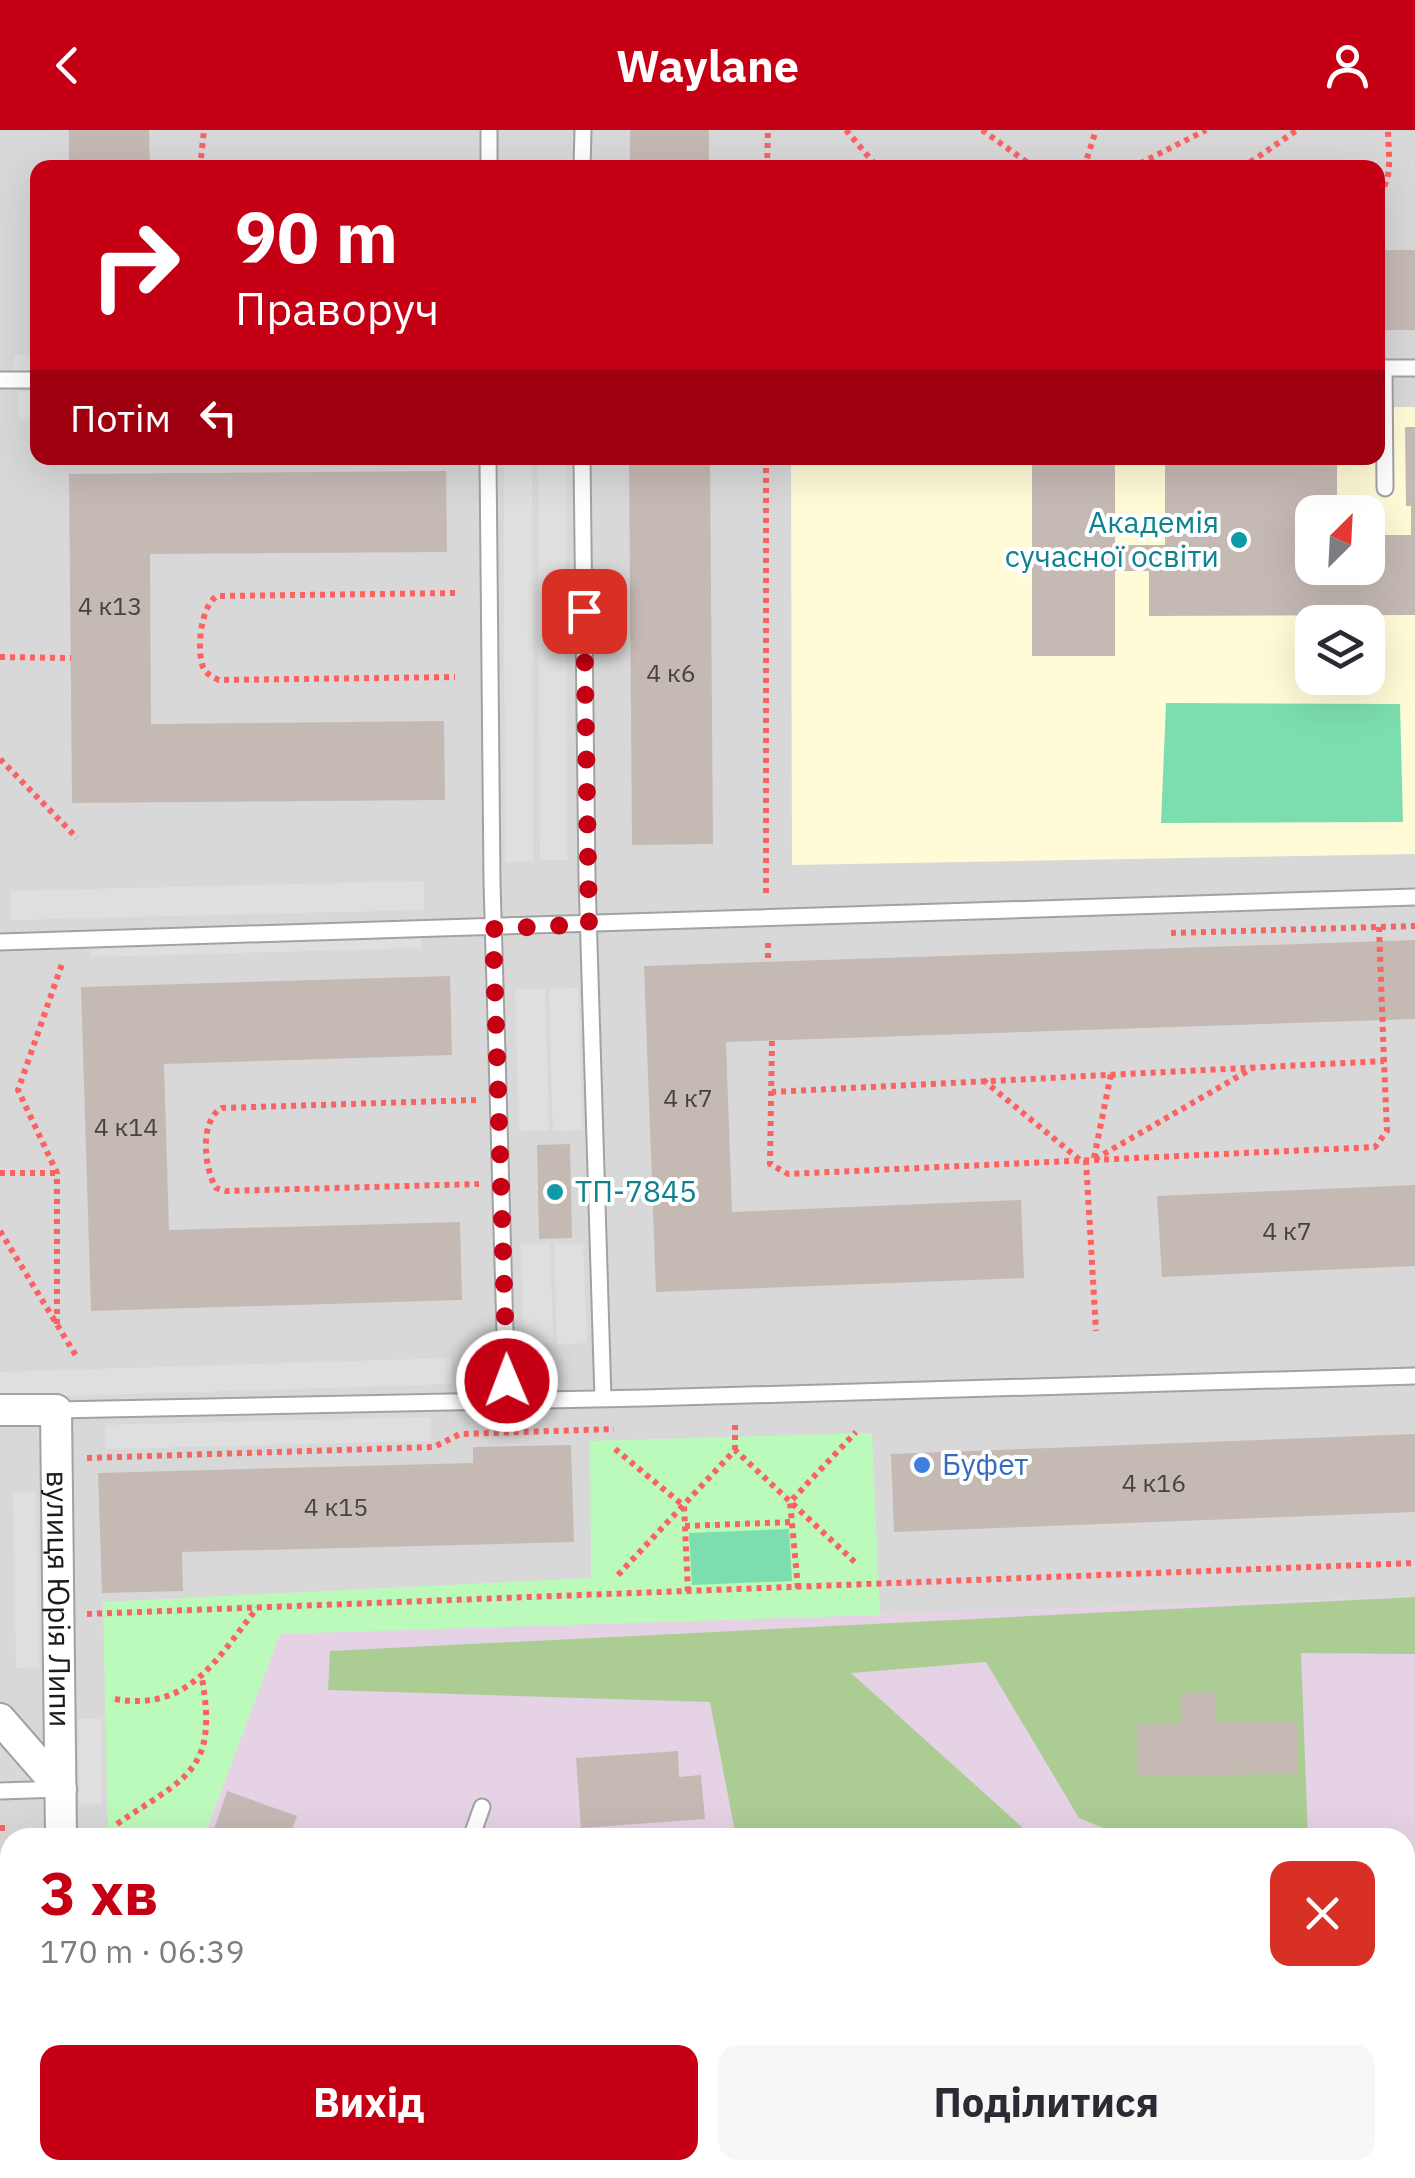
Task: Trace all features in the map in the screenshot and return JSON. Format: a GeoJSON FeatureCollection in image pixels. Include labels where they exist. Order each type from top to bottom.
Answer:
{"type":"FeatureCollection","features":[{"type":"Feature","properties":{"kind":"street"},"geometry":{"type":"LineString","coordinates":[[0,1410],[56,1410]]}},
{"type":"Feature","properties":{"kind":"street","name":"вулиця Юрія Липи"},"geometry":{"type":"LineString","coordinates":[[56,1410],[61,1828]]}},
{"type":"Feature","properties":{"kind":"street","name":"вулиця Юрія Липи"},"geometry":{"type":"LineString","coordinates":[[0,1719],[61,1789]]}},
{"type":"Feature","properties":{"kind":"lane"},"geometry":{"type":"LineString","coordinates":[[489,130],[489,160]]}},
{"type":"Feature","properties":{"kind":"lane"},"geometry":{"type":"LineString","coordinates":[[582,130],[582,160]]}},
{"type":"Feature","properties":{"kind":"lane"},"geometry":{"type":"LineString","coordinates":[[1385,368],[1415,368]]}},
{"type":"Feature","properties":{"kind":"lane"},"geometry":{"type":"LineString","coordinates":[[0,380],[30,380]]}},
{"type":"Feature","properties":{"kind":"lane"},"geometry":{"type":"LineString","coordinates":[[488,465],[493,929],[507,1402]]}},
{"type":"Feature","properties":{"kind":"lane"},"geometry":{"type":"LineString","coordinates":[[582,465],[589,924],[603,1399]]}},
{"type":"Feature","properties":{"kind":"lane"},"geometry":{"type":"LineString","coordinates":[[1384,465],[1385,488]]}},
{"type":"Feature","properties":{"kind":"lane"},"geometry":{"type":"LineString","coordinates":[[0,942],[1415,897]]}},
{"type":"Feature","properties":{"kind":"lane"},"geometry":{"type":"LineString","coordinates":[[56,1410],[507,1402],[1415,1376]]}},
{"type":"Feature","properties":{"kind":"lane"},"geometry":{"type":"LineString","coordinates":[[0,1791],[61,1789]]}},
{"type":"Feature","properties":{"kind":"lane"},"geometry":{"type":"LineString","coordinates":[[475,1828],[482,1807]]}},
{"type":"Feature","properties":{"kind":"path"},"geometry":{"type":"LineString","coordinates":[[201,160],[204,130]]}},
{"type":"Feature","properties":{"kind":"path"},"geometry":{"type":"LineString","coordinates":[[767,160],[768,130]]}},
{"type":"Feature","properties":{"kind":"path"},"geometry":{"type":"LineString","coordinates":[[846,130],[871,160]]}},
{"type":"Feature","properties":{"kind":"path"},"geometry":{"type":"LineString","coordinates":[[982,130],[1024,160]]}},
{"type":"Feature","properties":{"kind":"path"},"geometry":{"type":"LineString","coordinates":[[1087,160],[1096,130]]}},
{"type":"Feature","properties":{"kind":"path"},"geometry":{"type":"LineString","coordinates":[[1147,160],[1206,130]]}},
{"type":"Feature","properties":{"kind":"path"},"geometry":{"type":"LineString","coordinates":[[1254,160],[1297,130]]}},
{"type":"Feature","properties":{"kind":"path"},"geometry":{"type":"LineString","coordinates":[[1385,187],[1388,130]]}},
{"type":"Feature","properties":{"kind":"path"},"geometry":{"type":"LineString","coordinates":[[766,465],[766,896]]}},
{"type":"Feature","properties":{"kind":"path"},"geometry":{"type":"LineString","coordinates":[[455,592],[218,596],[208,602],[203,614],[202,665],[219,680],[455,677]]}},
{"type":"Feature","properties":{"kind":"path"},"geometry":{"type":"LineString","coordinates":[[0,658],[71,658]]}},
{"type":"Feature","properties":{"kind":"path"},"geometry":{"type":"LineString","coordinates":[[0,759],[76,838]]}},
{"type":"Feature","properties":{"kind":"path"},"geometry":{"type":"LineString","coordinates":[[772,1040],[770,1164],[788,1174],[1376,1147],[1388,1131],[1379,928]]}},
{"type":"Feature","properties":{"kind":"path"},"geometry":{"type":"LineString","coordinates":[[768,943],[768,962]]}},
{"type":"Feature","properties":{"kind":"path"},"geometry":{"type":"LineString","coordinates":[[57,1324],[58,1173],[18,1090],[62,964]]}},
{"type":"Feature","properties":{"kind":"path"},"geometry":{"type":"LineString","coordinates":[[772,1092],[1384,1061]]}},
{"type":"Feature","properties":{"kind":"path"},"geometry":{"type":"LineString","coordinates":[[1087,1160],[1254,1067]]}},
{"type":"Feature","properties":{"kind":"path"},"geometry":{"type":"LineString","coordinates":[[1096,1331],[1087,1160],[1112,1074]]}},
{"type":"Feature","properties":{"kind":"path"},"geometry":{"type":"LineString","coordinates":[[983,1080],[1087,1160]]}},
{"type":"Feature","properties":{"kind":"path"},"geometry":{"type":"LineString","coordinates":[[477,1100],[222,1108],[212,1113],[207,1125],[209,1176],[216,1188],[226,1191],[480,1184]]}},
{"type":"Feature","properties":{"kind":"path"},"geometry":{"type":"LineString","coordinates":[[0,1173],[58,1173]]}},
{"type":"Feature","properties":{"kind":"path"},"geometry":{"type":"LineString","coordinates":[[0,1231],[78,1360]]}},
{"type":"Feature","properties":{"kind":"path"},"geometry":{"type":"LineString","coordinates":[[618,1576],[735,1450],[735,1424]]}},
{"type":"Feature","properties":{"kind":"path"},"geometry":{"type":"LineString","coordinates":[[76,1458],[434,1447],[460,1434],[614,1429]]}},
{"type":"Feature","properties":{"kind":"path"},"geometry":{"type":"LineString","coordinates":[[798,1588],[790,1502],[856,1432]]}},
{"type":"Feature","properties":{"kind":"path"},"geometry":{"type":"LineString","coordinates":[[614,1448],[684,1506],[688,1592]]}},
{"type":"Feature","properties":{"kind":"path"},"geometry":{"type":"LineString","coordinates":[[735,1450],[858,1565]]}},
{"type":"Feature","properties":{"kind":"path"},"geometry":{"type":"LineString","coordinates":[[685,1526],[792,1522]]}},
{"type":"Feature","properties":{"kind":"path"},"geometry":{"type":"LineString","coordinates":[[81,1614],[1415,1563]]}},
{"type":"Feature","properties":{"kind":"path"},"geometry":{"type":"LineString","coordinates":[[115,1699],[157,1700],[202,1678],[258,1607]]}},
{"type":"Feature","properties":{"kind":"path"},"geometry":{"type":"LineString","coordinates":[[117,1824],[176,1784],[198,1763],[207,1738],[208,1711],[202,1678]]}},
{"type":"Feature","properties":{"kind":"shaded area"},"geometry":{"type":"Polygon","coordinates":[[[0,130],[1415,130],[1415,1597],[280,1634],[207,1828],[0,1828],[0,130]]]}},
{"type":"Feature","properties":{"kind":"shaded area"},"geometry":{"type":"Polygon","coordinates":[[[14,355],[30,355],[30,374],[14,374],[14,355]]]}},
{"type":"Feature","properties":{"kind":"shaded area"},"geometry":{"type":"Polygon","coordinates":[[[18,391],[30,391],[30,419],[18,419],[18,391]]]}},
{"type":"Feature","properties":{"kind":"shaded area"},"geometry":{"type":"Polygon","coordinates":[[[1385,407],[1415,407],[1415,854],[792,865],[791,465],[1385,465],[1385,407]]]}},
{"type":"Feature","properties":{"kind":"shaded area"},"geometry":{"type":"Polygon","coordinates":[[[504,465],[532,465],[533,861],[505,862],[504,465]]]}},
{"type":"Feature","properties":{"kind":"shaded area"},"geometry":{"type":"Polygon","coordinates":[[[538,465],[566,465],[567,860],[540,860],[538,465]]]}},
{"type":"Feature","properties":{"kind":"shaded area"},"geometry":{"type":"Polygon","coordinates":[[[424,881],[424,910],[11,920],[10,891],[424,881]]]}},
{"type":"Feature","properties":{"kind":"shaded area"},"geometry":{"type":"Polygon","coordinates":[[[421,938],[422,948],[91,957],[90,947],[421,938]]]}},
{"type":"Feature","properties":{"kind":"shaded area"},"geometry":{"type":"Polygon","coordinates":[[[578,988],[582,1130],[553,1131],[549,989],[578,988]]]}},
{"type":"Feature","properties":{"kind":"shaded area"},"geometry":{"type":"Polygon","coordinates":[[[515,989],[545,989],[549,1130],[519,1131],[515,989]]]}},
{"type":"Feature","properties":{"kind":"shaded area"},"geometry":{"type":"Polygon","coordinates":[[[583,1243],[587,1343],[557,1344],[554,1244],[583,1243]]]}},
{"type":"Feature","properties":{"kind":"shaded area"},"geometry":{"type":"Polygon","coordinates":[[[550,1244],[553,1343],[524,1344],[521,1245],[550,1244]]]}},
{"type":"Feature","properties":{"kind":"shaded area"},"geometry":{"type":"Polygon","coordinates":[[[451,1358],[452,1384],[0,1398],[0,1372],[451,1358]]]}},
{"type":"Feature","properties":{"kind":"shaded area"},"geometry":{"type":"Polygon","coordinates":[[[431,1417],[431,1441],[105,1449],[105,1425],[431,1417]]]}},
{"type":"Feature","properties":{"kind":"shaded area"},"geometry":{"type":"Polygon","coordinates":[[[36,1491],[39,1667],[16,1668],[13,1492],[36,1491]]]}},
{"type":"Feature","properties":{"kind":"shaded area"},"geometry":{"type":"Polygon","coordinates":[[[1415,1597],[1415,1828],[207,1828],[280,1634],[1415,1597]]]}},
{"type":"Feature","properties":{"kind":"shaded area"},"geometry":{"type":"Polygon","coordinates":[[[78,1719],[102,1719],[102,1804],[79,1805],[78,1719]]]}},
{"type":"Feature","properties":{"kind":"green space"},"geometry":{"type":"Polygon","coordinates":[[[1166,703],[1400,704],[1403,822],[1161,823],[1166,703]]]}},
{"type":"Feature","properties":{"kind":"green space"},"geometry":{"type":"Polygon","coordinates":[[[872,1433],[880,1615],[280,1634],[207,1828],[108,1828],[103,1602],[591,1578],[590,1441],[872,1433]]]}},
{"type":"Feature","properties":{"kind":"green space"},"geometry":{"type":"Polygon","coordinates":[[[789,1529],[792,1581],[692,1585],[689,1533],[789,1529]]]}},
{"type":"Feature","properties":{"kind":"green space"},"geometry":{"type":"Polygon","coordinates":[[[1415,1597],[1415,1654],[1301,1653],[1308,1828],[1103,1828],[1079,1818],[986,1662],[851,1673],[1023,1828],[734,1828],[710,1702],[328,1690],[330,1651],[1415,1597]]]}},
{"type":"Feature","properties":{"kind":"building"},"geometry":{"type":"Polygon","coordinates":[[[69,130],[149,130],[150,160],[69,160],[69,130]]]}},
{"type":"Feature","properties":{"kind":"building"},"geometry":{"type":"Polygon","coordinates":[[[630,130],[709,130],[709,160],[630,160],[630,130]]]}},
{"type":"Feature","properties":{"kind":"building"},"geometry":{"type":"Polygon","coordinates":[[[1385,250],[1415,250],[1415,330],[1385,330],[1385,250]]]}},
{"type":"Feature","properties":{"kind":"building","name":"Академія сучасної освіти"},"geometry":{"type":"Polygon","coordinates":[[[1405,427],[1415,427],[1415,615],[1385,615],[1385,605],[1295,605],[1295,615],[1149,616],[1149,571],[1115,571],[1115,656],[1032,656],[1032,465],[1115,465],[1115,545],[1165,545],[1165,465],[1337,465],[1337,495],[1295,495],[1295,585],[1385,585],[1385,535],[1411,535],[1411,506],[1406,506],[1405,427]]]}},
{"type":"Feature","properties":{"kind":"building"},"geometry":{"type":"Polygon","coordinates":[[[629,465],[710,465],[713,844],[632,845],[629,465]]]}},
{"type":"Feature","properties":{"kind":"building"},"geometry":{"type":"Polygon","coordinates":[[[446,471],[447,552],[150,554],[151,724],[444,721],[445,800],[72,803],[69,474],[446,471]]]}},
{"type":"Feature","properties":{"kind":"building"},"geometry":{"type":"Polygon","coordinates":[[[1415,940],[1415,1019],[726,1042],[732,1212],[1021,1200],[1024,1278],[656,1292],[644,966],[1415,940]]]}},
{"type":"Feature","properties":{"kind":"building"},"geometry":{"type":"Polygon","coordinates":[[[450,976],[452,1055],[164,1064],[169,1230],[460,1222],[462,1300],[91,1311],[81,987],[450,976]]]}},
{"type":"Feature","properties":{"kind":"building","name":"ТП-7845"},"geometry":{"type":"Polygon","coordinates":[[[570,1144],[572,1238],[539,1239],[537,1145],[570,1144]]]}},
{"type":"Feature","properties":{"kind":"building"},"geometry":{"type":"Polygon","coordinates":[[[1415,1185],[1415,1266],[1162,1277],[1157,1196],[1415,1185]]]}},
{"type":"Feature","properties":{"kind":"building"},"geometry":{"type":"Polygon","coordinates":[[[1415,1434],[1415,1512],[894,1532],[891,1454],[1415,1434]]]}},
{"type":"Feature","properties":{"kind":"building"},"geometry":{"type":"Polygon","coordinates":[[[571,1445],[574,1542],[182,1552],[183,1591],[102,1593],[98,1473],[473,1463],[473,1447],[571,1445]]]}},
{"type":"Feature","properties":{"kind":"building"},"geometry":{"type":"Polygon","coordinates":[[[1216,1692],[1216,1722],[1297,1721],[1297,1774],[1138,1776],[1137,1724],[1181,1723],[1180,1693],[1216,1692]]]}},
{"type":"Feature","properties":{"kind":"building"},"geometry":{"type":"Polygon","coordinates":[[[678,1751],[679,1777],[701,1775],[705,1819],[581,1828],[576,1758],[678,1751]]]}},
{"type":"Feature","properties":{"kind":"building"},"geometry":{"type":"Polygon","coordinates":[[[227,1791],[297,1816],[293,1828],[214,1828],[227,1791]]]}},
{"type":"Feature","properties":{"kind":"place","name":"Академія сучасної освіти"},"geometry":{"type":"Point","coordinates":[1239,540]}},
{"type":"Feature","properties":{"kind":"place","name":"ТП-7845"},"geometry":{"type":"Point","coordinates":[555,1192]}},
{"type":"Feature","properties":{"kind":"place","name":"Буфет"},"geometry":{"type":"Point","coordinates":[922,1465]}},
{"type":"Feature","properties":{"kind":"route"},"geometry":{"type":"LineString","coordinates":[[507,1381],[493,929],[589,924],[584,611]]}}]}
